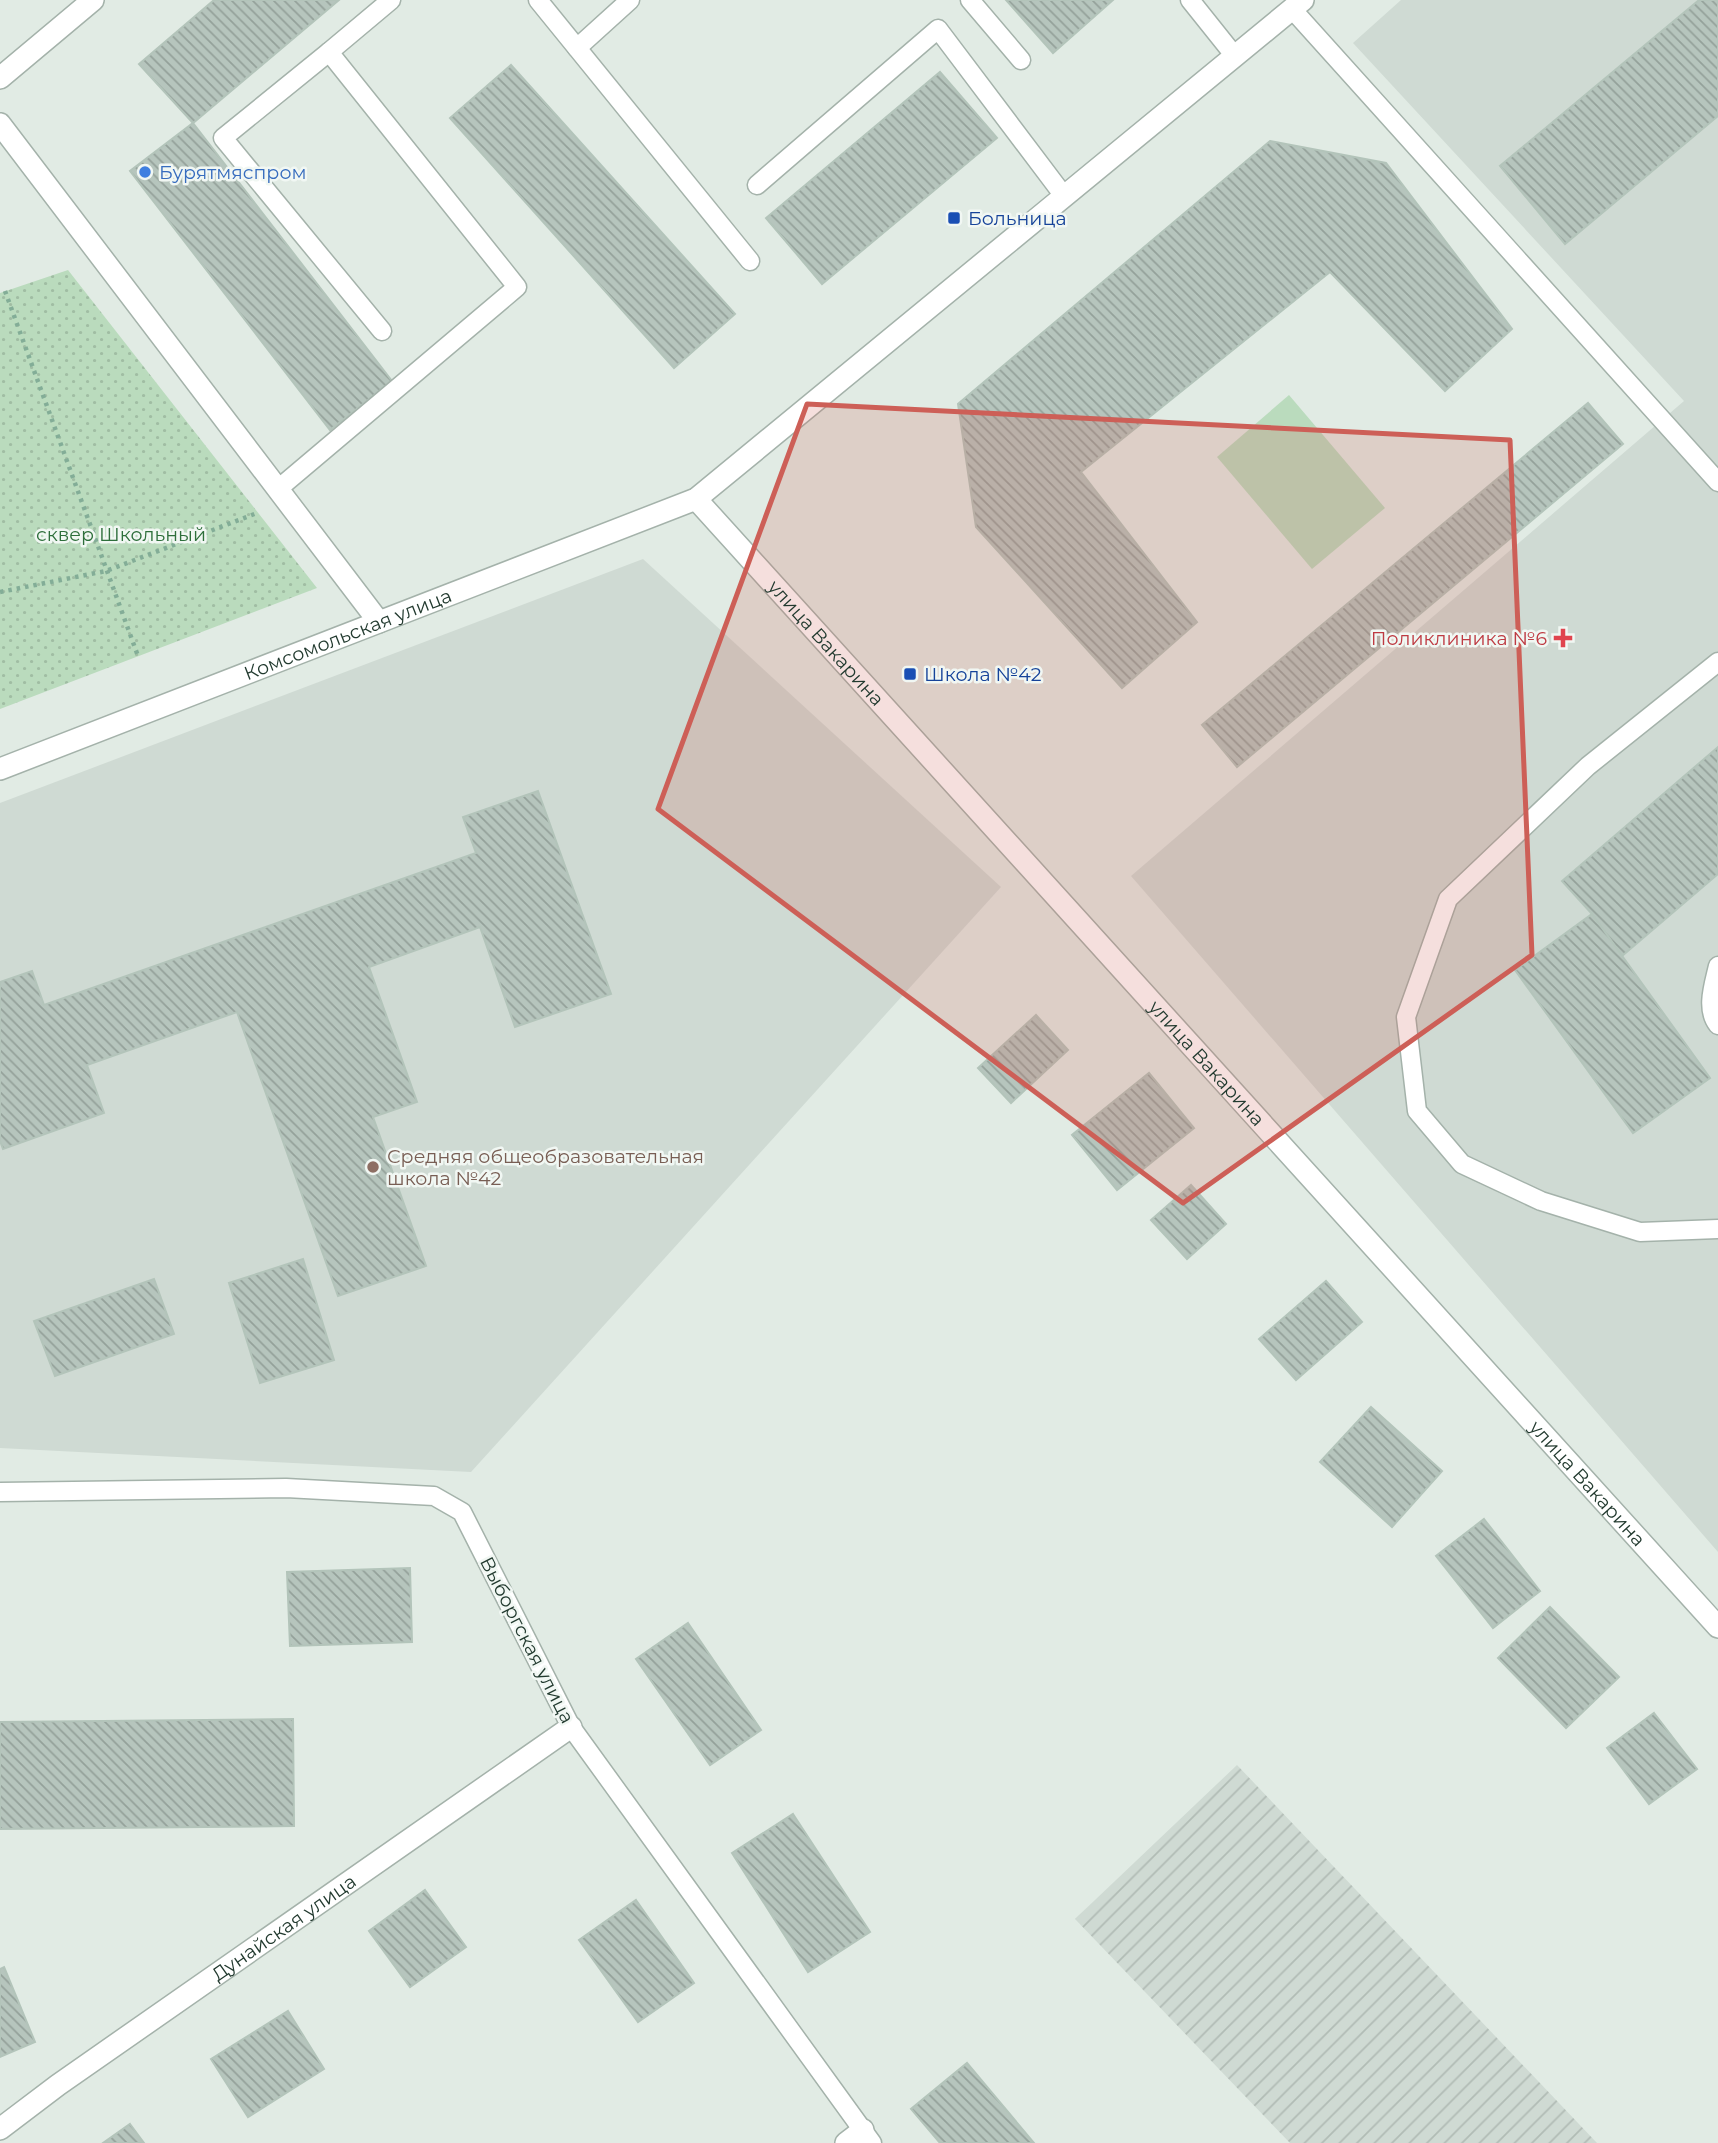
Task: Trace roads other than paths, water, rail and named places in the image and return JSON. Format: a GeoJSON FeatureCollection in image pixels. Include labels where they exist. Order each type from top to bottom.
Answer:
{"type":"FeatureCollection","features":[{"type":"Feature","properties":{"kind":"street"},"geometry":{"type":"LineString","coordinates":[[0,78],[93,0]]}},
{"type":"Feature","properties":{"kind":"street","name":"Комсомольская улица"},"geometry":{"type":"LineString","coordinates":[[0,769],[696,499],[1297,4]]}},
{"type":"Feature","properties":{"kind":"street"},"geometry":{"type":"LineString","coordinates":[[0,124],[379,622]]}},
{"type":"Feature","properties":{"kind":"street","name":"улица Вакарина"},"geometry":{"type":"LineString","coordinates":[[696,499],[1718,1627]]}},
{"type":"Feature","properties":{"kind":"street","name":"Дунайская улица"},"geometry":{"type":"LineString","coordinates":[[0,2129],[58,2085],[571,1727]]}},
{"type":"Feature","properties":{"kind":"lane"},"geometry":{"type":"LineString","coordinates":[[382,331],[223,138],[391,0]]}},
{"type":"Feature","properties":{"kind":"lane"},"geometry":{"type":"LineString","coordinates":[[577,48],[630,0]]}},
{"type":"Feature","properties":{"kind":"lane"},"geometry":{"type":"LineString","coordinates":[[970,0],[1021,61]]}},
{"type":"Feature","properties":{"kind":"lane"},"geometry":{"type":"LineString","coordinates":[[1190,0],[1234,55]]}},
{"type":"Feature","properties":{"kind":"lane"},"geometry":{"type":"LineString","coordinates":[[542,2],[750,261]]}},
{"type":"Feature","properties":{"kind":"lane"},"geometry":{"type":"LineString","coordinates":[[1297,4],[1718,482]]}},
{"type":"Feature","properties":{"kind":"lane"},"geometry":{"type":"LineString","coordinates":[[757,184],[938,29],[1064,196]]}},
{"type":"Feature","properties":{"kind":"lane"},"geometry":{"type":"LineString","coordinates":[[278,488],[517,287],[329,52]]}},
{"type":"Feature","properties":{"kind":"lane"},"geometry":{"type":"LineString","coordinates":[[1718,662],[1588,766],[1448,899],[1406,1017],[1417,1111],[1461,1164],[1541,1201],[1640,1232],[1718,1228]]}},
{"type":"Feature","properties":{"kind":"lane"},"geometry":{"type":"LineString","coordinates":[[1718,966],[1711,998],[1713,1019],[1718,1025]]}},
{"type":"Feature","properties":{"kind":"lane","name":"Выборгская улица"},"geometry":{"type":"LineString","coordinates":[[0,1492],[286,1488],[434,1496],[461,1512],[571,1727],[860,2139]]}},
{"type":"Feature","properties":{"kind":"place","name":"Бурятмяспром"},"geometry":{"type":"Point","coordinates":[145,172]}},
{"type":"Feature","properties":{"kind":"place","name":"Больница"},"geometry":{"type":"Point","coordinates":[954,218]}},
{"type":"Feature","properties":{"kind":"place","name":"Поликлиника №6"},"geometry":{"type":"Point","coordinates":[1563,638]}},
{"type":"Feature","properties":{"kind":"place","name":"Школа №42"},"geometry":{"type":"Point","coordinates":[910,674]}},
{"type":"Feature","properties":{"kind":"place","name":"Средняя общеобразовательная школа №42"},"geometry":{"type":"Point","coordinates":[373,1167]}},
{"type":"Feature","properties":{"kind":"park label","name":"сквер Школьный"},"geometry":{"type":"Point","coordinates":[121,534]}}]}
